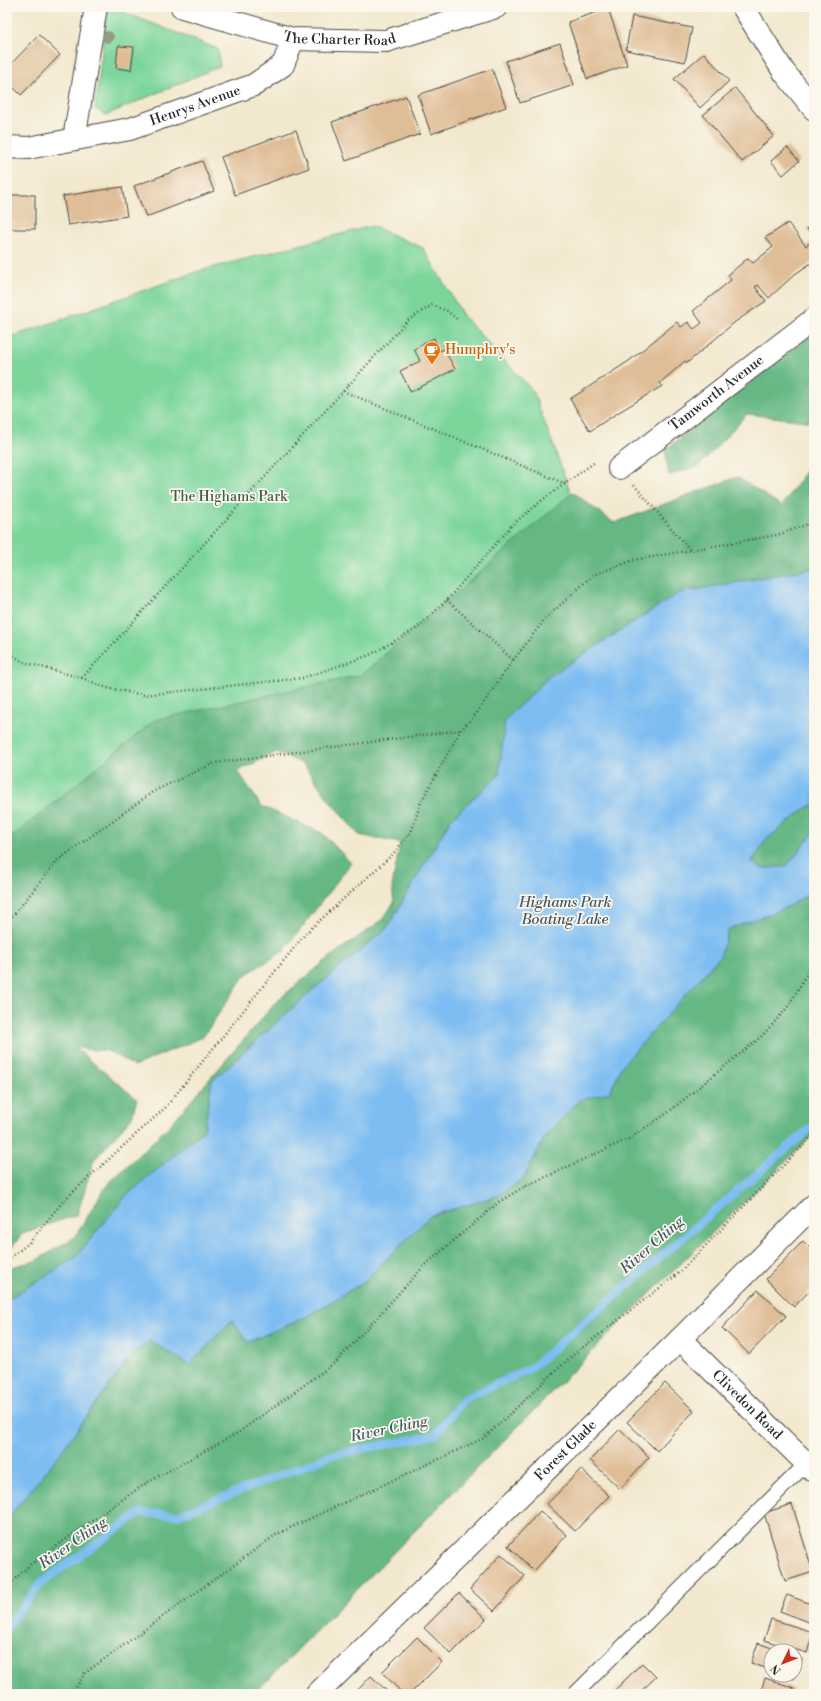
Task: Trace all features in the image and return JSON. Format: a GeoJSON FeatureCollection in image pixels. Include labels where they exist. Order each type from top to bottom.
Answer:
{"type":"FeatureCollection","features":[{"type":"Feature","properties":{"kind":"street"},"geometry":{"type":"LineString","coordinates":[[74,139],[96,7]]}},
{"type":"Feature","properties":{"kind":"street","name":"The Charter Road"},"geometry":{"type":"LineString","coordinates":[[182,7],[293,39],[386,41],[496,7]]}},
{"type":"Feature","properties":{"kind":"street"},"geometry":{"type":"LineString","coordinates":[[743,7],[784,72],[814,109]]}},
{"type":"Feature","properties":{"kind":"street","name":"Henrys Avenue"},"geometry":{"type":"LineString","coordinates":[[7,147],[28,148],[130,129],[254,85],[283,65],[293,39]]}},
{"type":"Feature","properties":{"kind":"street","name":"Tamworth Avenue"},"geometry":{"type":"LineString","coordinates":[[619,468],[814,319]]}},
{"type":"Feature","properties":{"kind":"street","name":"Forest Glade"},"geometry":{"type":"LineString","coordinates":[[317,1694],[680,1339],[814,1205]]}},
{"type":"Feature","properties":{"kind":"street","name":"Clivedon Road"},"geometry":{"type":"LineString","coordinates":[[680,1339],[811,1467]]}},
{"type":"Feature","properties":{"kind":"lane"},"geometry":{"type":"LineString","coordinates":[[575,1694],[811,1467]]}},
{"type":"Feature","properties":{"kind":"path"},"geometry":{"type":"LineString","coordinates":[[82,678],[407,321],[432,305],[447,311],[457,319]]}},
{"type":"Feature","properties":{"kind":"path"},"geometry":{"type":"LineString","coordinates":[[343,391],[566,484]]}},
{"type":"Feature","properties":{"kind":"path"},"geometry":{"type":"LineString","coordinates":[[7,651],[23,662],[82,678],[107,688],[144,695],[303,678],[370,655],[417,628],[447,600],[512,525],[545,498],[605,454],[619,468],[690,550]]}},
{"type":"Feature","properties":{"kind":"path"},"geometry":{"type":"LineString","coordinates":[[7,1260],[29,1243],[64,1200],[165,1108],[306,933],[392,855],[411,832],[421,802],[461,730],[476,714],[545,619],[593,575],[634,560],[777,535],[814,522]]}},
{"type":"Feature","properties":{"kind":"path"},"geometry":{"type":"LineString","coordinates":[[447,600],[514,660]]}},
{"type":"Feature","properties":{"kind":"path"},"geometry":{"type":"LineString","coordinates":[[7,923],[58,860],[154,791],[214,763],[461,730]]}},
{"type":"Feature","properties":{"kind":"path"},"geometry":{"type":"LineString","coordinates":[[7,1587],[31,1564],[143,1485],[239,1432],[336,1362],[424,1266],[499,1202],[522,1188],[630,1138],[666,1114],[762,1036],[787,1008],[814,962]]}},
{"type":"Feature","properties":{"kind":"path"},"geometry":{"type":"LineString","coordinates":[[72,1694],[85,1673],[277,1534],[484,1438],[573,1355],[679,1273],[814,1134]]}},
{"type":"Feature","properties":{"kind":"green space"},"geometry":{"type":"Polygon","coordinates":[[[115,9],[218,49],[220,66],[106,115],[95,109],[107,12],[115,9]]]}},
{"type":"Feature","properties":{"kind":"green space","name":"The Highams Park"},"geometry":{"type":"Polygon","coordinates":[[[372,226],[423,248],[464,317],[533,391],[572,496],[383,667],[197,769],[7,956],[7,335],[14,336],[199,271],[372,226]]]}},
{"type":"Feature","properties":{"kind":"green space"},"geometry":{"type":"Polygon","coordinates":[[[814,332],[814,422],[747,414],[698,467],[669,475],[665,450],[814,332]]]}},
{"type":"Feature","properties":{"kind":"green space"},"geometry":{"type":"Polygon","coordinates":[[[814,458],[814,568],[679,593],[550,676],[505,720],[499,775],[451,819],[387,928],[314,989],[212,1081],[204,1130],[127,1195],[75,1258],[7,1300],[7,1268],[35,1261],[75,1237],[106,1186],[170,1125],[277,1001],[334,954],[381,921],[394,903],[392,886],[400,843],[359,835],[332,804],[303,764],[277,752],[238,771],[261,806],[322,833],[351,863],[284,951],[245,975],[203,1037],[134,1066],[108,1051],[75,1048],[137,1099],[132,1117],[94,1160],[77,1215],[23,1233],[7,1253],[7,841],[155,720],[361,675],[573,492],[614,523],[737,477],[782,506],[814,458]]]}},
{"type":"Feature","properties":{"kind":"green space"},"geometry":{"type":"Polygon","coordinates":[[[814,805],[814,832],[787,866],[762,869],[752,861],[767,839],[806,808],[814,805]]]}},
{"type":"Feature","properties":{"kind":"green space"},"geometry":{"type":"Polygon","coordinates":[[[814,891],[814,1134],[621,1322],[254,1694],[7,1694],[7,1519],[55,1460],[132,1354],[150,1340],[189,1365],[232,1320],[249,1341],[304,1318],[362,1283],[430,1216],[453,1210],[524,1178],[546,1135],[579,1100],[610,1092],[621,1067],[720,956],[729,929],[785,908],[814,891]]]}},
{"type":"Feature","properties":{"kind":"water","name":"Highams Park Boating Lake"},"geometry":{"type":"Polygon","coordinates":[[[814,568],[814,805],[806,808],[767,839],[752,861],[762,869],[787,866],[814,832],[814,891],[785,908],[729,929],[720,956],[621,1067],[610,1092],[579,1100],[546,1135],[524,1178],[497,1196],[430,1216],[362,1283],[304,1318],[248,1342],[232,1320],[189,1365],[150,1341],[132,1354],[55,1460],[7,1519],[7,1300],[75,1258],[127,1195],[204,1130],[212,1081],[314,989],[387,928],[451,819],[499,775],[505,720],[550,676],[679,593],[814,568]]]}},
{"type":"Feature","properties":{"kind":"building"},"geometry":{"type":"Polygon","coordinates":[[[608,8],[627,65],[587,79],[568,22],[608,8]]]}},
{"type":"Feature","properties":{"kind":"building"},"geometry":{"type":"Polygon","coordinates":[[[632,16],[692,28],[685,62],[626,50],[632,16]]]}},
{"type":"Feature","properties":{"kind":"building"},"geometry":{"type":"Polygon","coordinates":[[[39,35],[60,55],[21,95],[7,81],[7,68],[39,35]]]}},
{"type":"Feature","properties":{"kind":"building"},"geometry":{"type":"Polygon","coordinates":[[[560,43],[574,85],[520,103],[506,61],[560,43]]]}},
{"type":"Feature","properties":{"kind":"building"},"geometry":{"type":"Polygon","coordinates":[[[118,46],[134,47],[131,70],[116,68],[118,46]]]}},
{"type":"Feature","properties":{"kind":"building"},"geometry":{"type":"Polygon","coordinates":[[[704,53],[729,81],[700,108],[674,79],[704,53]]]}},
{"type":"Feature","properties":{"kind":"building"},"geometry":{"type":"Polygon","coordinates":[[[492,69],[506,107],[431,134],[418,95],[492,69]]]}},
{"type":"Feature","properties":{"kind":"building"},"geometry":{"type":"Polygon","coordinates":[[[735,88],[774,136],[742,162],[703,115],[735,88]]]}},
{"type":"Feature","properties":{"kind":"building"},"geometry":{"type":"Polygon","coordinates":[[[406,96],[420,134],[346,161],[332,122],[406,96]]]}},
{"type":"Feature","properties":{"kind":"building"},"geometry":{"type":"Polygon","coordinates":[[[296,130],[309,168],[235,195],[221,157],[296,130]]]}},
{"type":"Feature","properties":{"kind":"building"},"geometry":{"type":"Polygon","coordinates":[[[787,147],[799,161],[783,175],[771,161],[787,147]]]}},
{"type":"Feature","properties":{"kind":"building"},"geometry":{"type":"Polygon","coordinates":[[[202,161],[214,191],[146,217],[134,186],[202,161]]]}},
{"type":"Feature","properties":{"kind":"building"},"geometry":{"type":"Polygon","coordinates":[[[122,187],[127,216],[68,225],[63,196],[122,187]]]}},
{"type":"Feature","properties":{"kind":"building"},"geometry":{"type":"Polygon","coordinates":[[[7,195],[35,195],[35,229],[7,229],[7,195]]]}},
{"type":"Feature","properties":{"kind":"building"},"geometry":{"type":"Polygon","coordinates":[[[788,223],[806,246],[813,240],[814,241],[814,261],[795,274],[769,298],[758,285],[755,287],[766,301],[735,322],[687,363],[685,361],[660,383],[662,386],[590,431],[570,399],[629,361],[677,322],[681,327],[688,322],[694,329],[702,323],[693,311],[731,280],[728,275],[748,258],[753,263],[773,247],[765,238],[788,223]]]}},
{"type":"Feature","properties":{"kind":"building"},"geometry":{"type":"Polygon","coordinates":[[[814,223],[814,238],[807,229],[814,223]]]}},
{"type":"Feature","properties":{"kind":"building","name":"Humphry's"},"geometry":{"type":"Polygon","coordinates":[[[434,338],[440,351],[444,349],[455,369],[411,392],[400,371],[420,361],[414,349],[434,338]]]}},
{"type":"Feature","properties":{"kind":"building"},"geometry":{"type":"Polygon","coordinates":[[[803,1241],[814,1252],[814,1286],[794,1307],[766,1279],[803,1241]]]}},
{"type":"Feature","properties":{"kind":"building"},"geometry":{"type":"Polygon","coordinates":[[[758,1290],[786,1316],[749,1354],[722,1328],[758,1290]]]}},
{"type":"Feature","properties":{"kind":"building"},"geometry":{"type":"Polygon","coordinates":[[[665,1383],[694,1411],[657,1451],[627,1422],[665,1383]]]}},
{"type":"Feature","properties":{"kind":"building"},"geometry":{"type":"Polygon","coordinates":[[[620,1429],[649,1457],[620,1489],[590,1460],[620,1429]]]}},
{"type":"Feature","properties":{"kind":"building"},"geometry":{"type":"Polygon","coordinates":[[[581,1469],[609,1496],[575,1531],[547,1504],[581,1469]]]}},
{"type":"Feature","properties":{"kind":"building"},"geometry":{"type":"Polygon","coordinates":[[[792,1504],[813,1572],[785,1581],[764,1513],[792,1504]]]}},
{"type":"Feature","properties":{"kind":"building"},"geometry":{"type":"Polygon","coordinates":[[[540,1511],[567,1535],[534,1571],[508,1546],[540,1511]]]}},
{"type":"Feature","properties":{"kind":"building"},"geometry":{"type":"Polygon","coordinates":[[[501,1554],[525,1576],[494,1611],[470,1589],[501,1554]]]}},
{"type":"Feature","properties":{"kind":"building"},"geometry":{"type":"Polygon","coordinates":[[[459,1593],[486,1619],[451,1654],[424,1628],[459,1593]]]}},
{"type":"Feature","properties":{"kind":"building"},"geometry":{"type":"Polygon","coordinates":[[[787,1595],[814,1605],[814,1624],[780,1611],[787,1595]]]}},
{"type":"Feature","properties":{"kind":"building"},"geometry":{"type":"Polygon","coordinates":[[[771,1619],[813,1632],[807,1653],[803,1652],[803,1643],[774,1643],[764,1640],[771,1619]]]}},
{"type":"Feature","properties":{"kind":"building"},"geometry":{"type":"Polygon","coordinates":[[[417,1637],[442,1662],[410,1694],[403,1694],[382,1672],[417,1637]]]}},
{"type":"Feature","properties":{"kind":"building"},"geometry":{"type":"Polygon","coordinates":[[[758,1643],[763,1645],[763,1667],[751,1663],[758,1643]]]}},
{"type":"Feature","properties":{"kind":"building"},"geometry":{"type":"Polygon","coordinates":[[[642,1663],[656,1677],[638,1694],[611,1694],[642,1663]]]}},
{"type":"Feature","properties":{"kind":"building"},"geometry":{"type":"Polygon","coordinates":[[[371,1676],[390,1694],[354,1694],[371,1676]]]}},
{"type":"Feature","properties":{"kind":"building"},"geometry":{"type":"Polygon","coordinates":[[[763,1683],[780,1683],[794,1688],[792,1694],[760,1694],[763,1683]]]}},
{"type":"Feature","properties":{"kind":"waterway","name":"River Ching"},"geometry":{"type":"LineString","coordinates":[[7,1627],[41,1583],[140,1513],[177,1515],[332,1455],[435,1435],[464,1399],[531,1368],[814,1125]]}},
{"type":"Feature","properties":{"kind":"place","name":"Humphry's"},"geometry":{"type":"Point","coordinates":[432,365]}}]}
